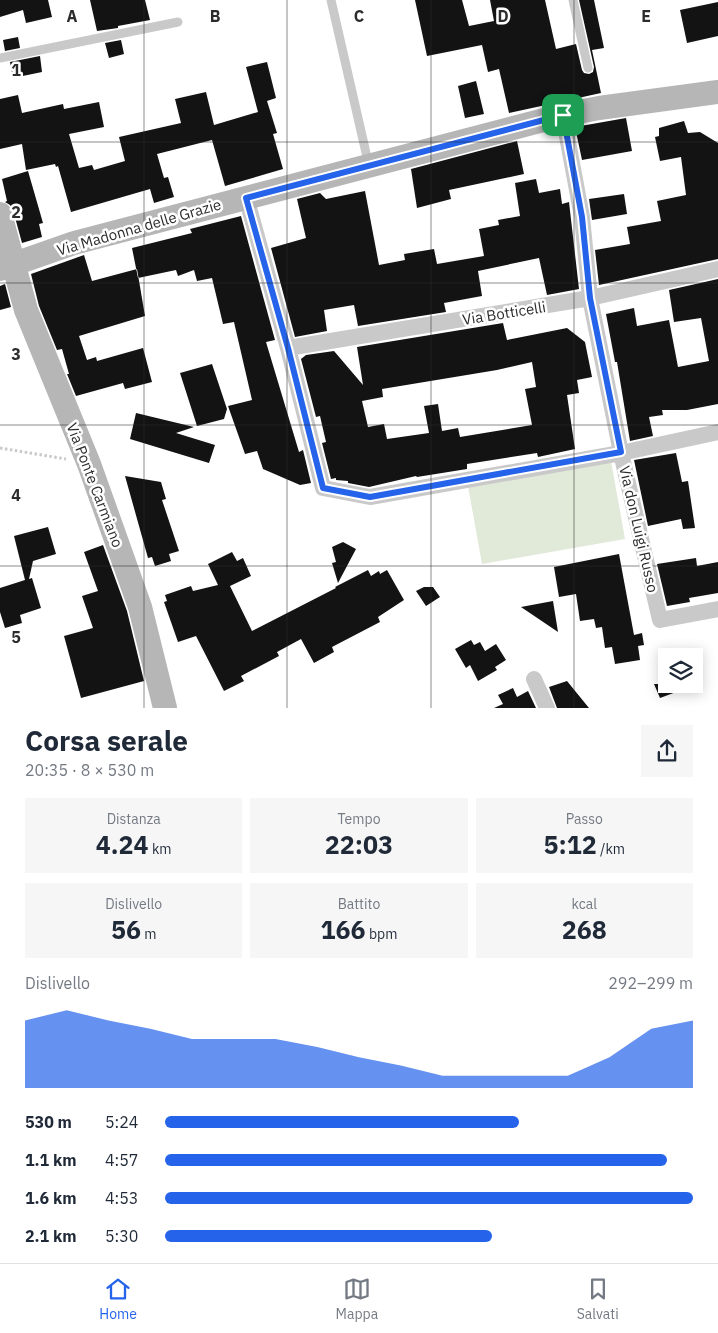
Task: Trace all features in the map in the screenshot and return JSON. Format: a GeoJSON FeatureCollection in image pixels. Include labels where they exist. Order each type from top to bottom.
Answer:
{"type":"FeatureCollection","features":[{"type":"Feature","properties":{"kind":"main road","name":"Via Madonna delle Grazie"},"geometry":{"type":"LineString","coordinates":[[7,267],[74,243],[598,105],[718,92]]}},
{"type":"Feature","properties":{"kind":"main road","name":"Via Ponte Carmiano"},"geometry":{"type":"LineString","coordinates":[[0,214],[7,267],[89,464],[140,607],[165,708]]}},
{"type":"Feature","properties":{"kind":"street","name":"Via don Luigi Russo"},"geometry":{"type":"LineString","coordinates":[[563,115],[582,217],[590,298],[621,452],[660,620],[718,609]]}},
{"type":"Feature","properties":{"kind":"street"},"geometry":{"type":"LineString","coordinates":[[246,198],[288,348],[323,488],[370,497],[621,452],[718,432]]}},
{"type":"Feature","properties":{"kind":"street","name":"Via Botticelli"},"geometry":{"type":"LineString","coordinates":[[288,348],[590,298],[718,270]]}},
{"type":"Feature","properties":{"kind":"street"},"geometry":{"type":"LineString","coordinates":[[534,679],[547,708]]}},
{"type":"Feature","properties":{"kind":"lane"},"geometry":{"type":"LineString","coordinates":[[331,0],[369,166]]}},
{"type":"Feature","properties":{"kind":"lane"},"geometry":{"type":"LineString","coordinates":[[573,0],[588,68]]}},
{"type":"Feature","properties":{"kind":"lane"},"geometry":{"type":"LineString","coordinates":[[0,58],[178,22]]}},
{"type":"Feature","properties":{"kind":"path"},"geometry":{"type":"LineString","coordinates":[[0,448],[89,464]]}},
{"type":"Feature","properties":{"kind":"green space"},"geometry":{"type":"Polygon","coordinates":[[[611,461],[625,539],[482,564],[468,486],[611,461]]]}},
{"type":"Feature","properties":{"kind":"building"},"geometry":{"type":"Polygon","coordinates":[[[0,0],[48,0],[52,17],[26,23],[23,10],[0,17],[0,0]]]}},
{"type":"Feature","properties":{"kind":"building"},"geometry":{"type":"Polygon","coordinates":[[[90,0],[145,0],[150,20],[97,31],[90,0]]]}},
{"type":"Feature","properties":{"kind":"building"},"geometry":{"type":"Polygon","coordinates":[[[415,0],[462,0],[469,26],[494,21],[490,0],[545,0],[556,49],[576,44],[582,70],[584,73],[589,74],[593,72],[594,67],[579,0],[594,0],[604,48],[592,50],[601,93],[509,113],[499,69],[488,72],[482,45],[427,56],[415,0]]]}},
{"type":"Feature","properties":{"kind":"building"},"geometry":{"type":"Polygon","coordinates":[[[718,2],[718,36],[687,43],[680,10],[718,2]]]}},
{"type":"Feature","properties":{"kind":"building"},"geometry":{"type":"Polygon","coordinates":[[[18,37],[20,48],[5,51],[3,40],[18,37]]]}},
{"type":"Feature","properties":{"kind":"building"},"geometry":{"type":"Polygon","coordinates":[[[121,40],[124,54],[109,58],[105,43],[121,40]]]}},
{"type":"Feature","properties":{"kind":"building"},"geometry":{"type":"Polygon","coordinates":[[[40,56],[42,72],[13,78],[10,62],[40,56]]]}},
{"type":"Feature","properties":{"kind":"building"},"geometry":{"type":"Polygon","coordinates":[[[267,62],[276,98],[267,101],[277,133],[273,134],[283,169],[225,186],[212,140],[157,154],[164,178],[168,177],[174,197],[154,203],[150,189],[71,212],[58,166],[56,167],[55,164],[26,170],[22,144],[0,149],[0,99],[18,95],[22,113],[63,104],[64,109],[99,102],[104,127],[69,134],[79,168],[92,165],[94,170],[125,161],[119,137],[181,123],[175,99],[206,92],[214,125],[258,112],[246,67],[267,62]]]}},
{"type":"Feature","properties":{"kind":"building"},"geometry":{"type":"Polygon","coordinates":[[[476,81],[484,114],[465,118],[458,86],[476,81]]]}},
{"type":"Feature","properties":{"kind":"building"},"geometry":{"type":"Polygon","coordinates":[[[626,118],[632,151],[582,160],[575,127],[626,118]]]}},
{"type":"Feature","properties":{"kind":"building"},"geometry":{"type":"Polygon","coordinates":[[[684,121],[688,133],[700,132],[718,143],[718,259],[599,285],[595,250],[630,244],[627,227],[661,221],[657,201],[686,195],[681,157],[660,161],[655,137],[659,136],[659,128],[684,121]]]}},
{"type":"Feature","properties":{"kind":"building"},"geometry":{"type":"Polygon","coordinates":[[[517,141],[524,174],[449,190],[451,199],[417,208],[411,169],[517,141]]]}},
{"type":"Feature","properties":{"kind":"building"},"geometry":{"type":"Polygon","coordinates":[[[28,171],[43,223],[39,224],[42,237],[22,243],[13,210],[5,202],[7,201],[2,179],[28,171]]]}},
{"type":"Feature","properties":{"kind":"building"},"geometry":{"type":"Polygon","coordinates":[[[536,179],[539,193],[560,189],[562,204],[569,202],[579,289],[547,295],[539,258],[478,271],[482,296],[444,303],[446,312],[358,326],[354,305],[324,310],[327,331],[295,337],[271,248],[306,238],[297,199],[320,193],[326,199],[365,191],[379,265],[405,260],[404,254],[434,249],[437,264],[484,256],[479,229],[499,225],[498,220],[520,216],[515,183],[536,179]]]}},
{"type":"Feature","properties":{"kind":"building"},"geometry":{"type":"Polygon","coordinates":[[[624,194],[627,214],[592,220],[589,199],[624,194]]]}},
{"type":"Feature","properties":{"kind":"building"},"geometry":{"type":"Polygon","coordinates":[[[241,216],[275,340],[266,342],[299,452],[303,450],[311,483],[300,485],[263,469],[257,451],[245,454],[228,406],[252,400],[234,322],[223,324],[212,278],[197,281],[194,270],[178,276],[176,270],[138,278],[132,248],[192,233],[190,229],[241,216]]]}},
{"type":"Feature","properties":{"kind":"building"},"geometry":{"type":"Polygon","coordinates":[[[84,255],[92,281],[137,269],[145,316],[79,336],[87,360],[96,357],[97,361],[143,348],[152,382],[125,389],[123,383],[76,396],[67,374],[69,374],[62,349],[57,350],[39,306],[31,274],[84,255]]]}},
{"type":"Feature","properties":{"kind":"building"},"geometry":{"type":"Polygon","coordinates":[[[718,279],[718,404],[687,410],[662,410],[663,415],[649,417],[653,436],[630,441],[617,362],[615,362],[606,314],[634,308],[637,326],[669,320],[678,367],[709,361],[701,318],[674,322],[669,290],[718,279]]]}},
{"type":"Feature","properties":{"kind":"building"},"geometry":{"type":"Polygon","coordinates":[[[5,284],[11,307],[0,310],[0,286],[5,284]]]}},
{"type":"Feature","properties":{"kind":"building"},"geometry":{"type":"Polygon","coordinates":[[[503,323],[507,340],[567,328],[585,342],[592,377],[577,380],[579,393],[567,395],[575,449],[538,457],[537,453],[467,464],[467,469],[416,476],[369,487],[348,483],[348,481],[336,480],[336,478],[331,479],[322,443],[326,442],[320,416],[316,417],[301,359],[306,355],[334,351],[363,385],[357,347],[503,323]],[[532,362],[497,370],[382,389],[383,397],[362,401],[368,427],[384,424],[387,439],[429,433],[424,406],[438,404],[442,431],[458,428],[460,437],[532,425],[525,389],[536,387],[532,362]]]}},
{"type":"Feature","properties":{"kind":"building"},"geometry":{"type":"Polygon","coordinates":[[[212,364],[227,409],[224,419],[197,426],[180,373],[212,364]]]}},
{"type":"Feature","properties":{"kind":"building"},"geometry":{"type":"Polygon","coordinates":[[[136,413],[194,427],[176,433],[215,445],[209,463],[130,439],[136,413]]]}},
{"type":"Feature","properties":{"kind":"building"},"geometry":{"type":"Polygon","coordinates":[[[676,453],[682,482],[688,481],[695,528],[683,529],[681,519],[648,526],[634,460],[676,453]]]}},
{"type":"Feature","properties":{"kind":"building"},"geometry":{"type":"Polygon","coordinates":[[[125,476],[161,482],[166,499],[162,500],[179,551],[169,554],[171,561],[155,566],[152,557],[148,558],[125,476]]]}},
{"type":"Feature","properties":{"kind":"building"},"geometry":{"type":"Polygon","coordinates":[[[48,527],[56,554],[33,561],[29,579],[32,578],[41,608],[20,615],[22,623],[5,628],[0,612],[0,588],[25,580],[14,536],[48,527]]]}},
{"type":"Feature","properties":{"kind":"building"},"geometry":{"type":"Polygon","coordinates":[[[343,542],[356,549],[338,583],[332,563],[336,562],[332,547],[343,542]]]}},
{"type":"Feature","properties":{"kind":"building"},"geometry":{"type":"Polygon","coordinates":[[[103,545],[127,611],[144,681],[81,698],[64,636],[93,628],[82,596],[98,591],[84,552],[103,545]]]}},
{"type":"Feature","properties":{"kind":"building"},"geometry":{"type":"Polygon","coordinates":[[[232,552],[237,561],[243,558],[251,576],[230,586],[252,631],[368,570],[371,576],[379,571],[380,574],[387,570],[404,600],[378,617],[380,622],[332,647],[334,652],[314,663],[301,639],[277,652],[279,656],[241,676],[244,681],[224,691],[196,636],[178,642],[164,602],[167,601],[165,595],[191,586],[193,591],[218,585],[208,564],[232,552]]]}},
{"type":"Feature","properties":{"kind":"building"},"geometry":{"type":"Polygon","coordinates":[[[619,554],[634,635],[642,633],[644,645],[638,646],[640,660],[615,664],[612,647],[605,648],[602,627],[596,628],[594,619],[580,621],[576,594],[559,597],[554,567],[619,554]]]}},
{"type":"Feature","properties":{"kind":"building"},"geometry":{"type":"Polygon","coordinates":[[[696,558],[697,566],[718,562],[718,593],[689,598],[690,602],[667,606],[657,564],[696,558]]]}},
{"type":"Feature","properties":{"kind":"building"},"geometry":{"type":"Polygon","coordinates":[[[424,587],[433,587],[440,597],[426,606],[416,591],[424,587]]]}},
{"type":"Feature","properties":{"kind":"building"},"geometry":{"type":"Polygon","coordinates":[[[553,601],[558,632],[521,607],[553,601]]]}},
{"type":"Feature","properties":{"kind":"building"},"geometry":{"type":"Polygon","coordinates":[[[471,640],[474,645],[480,642],[485,651],[496,644],[506,660],[495,667],[497,670],[478,681],[470,665],[466,668],[455,649],[471,640]]]}},
{"type":"Feature","properties":{"kind":"building"},"geometry":{"type":"Polygon","coordinates":[[[567,681],[589,708],[557,708],[549,687],[567,681]]]}},
{"type":"Feature","properties":{"kind":"building"},"geometry":{"type":"Polygon","coordinates":[[[654,684],[658,684],[658,693],[673,693],[660,698],[654,684]]]}},
{"type":"Feature","properties":{"kind":"building"},"geometry":{"type":"Polygon","coordinates":[[[513,688],[517,697],[528,691],[536,708],[494,708],[503,704],[498,695],[513,688]]]}},
{"type":"Feature","properties":{"kind":"route"},"geometry":{"type":"LineString","coordinates":[[563,115],[582,217],[590,298],[621,452],[370,497],[323,488],[288,348],[246,198],[563,115]]}}]}
